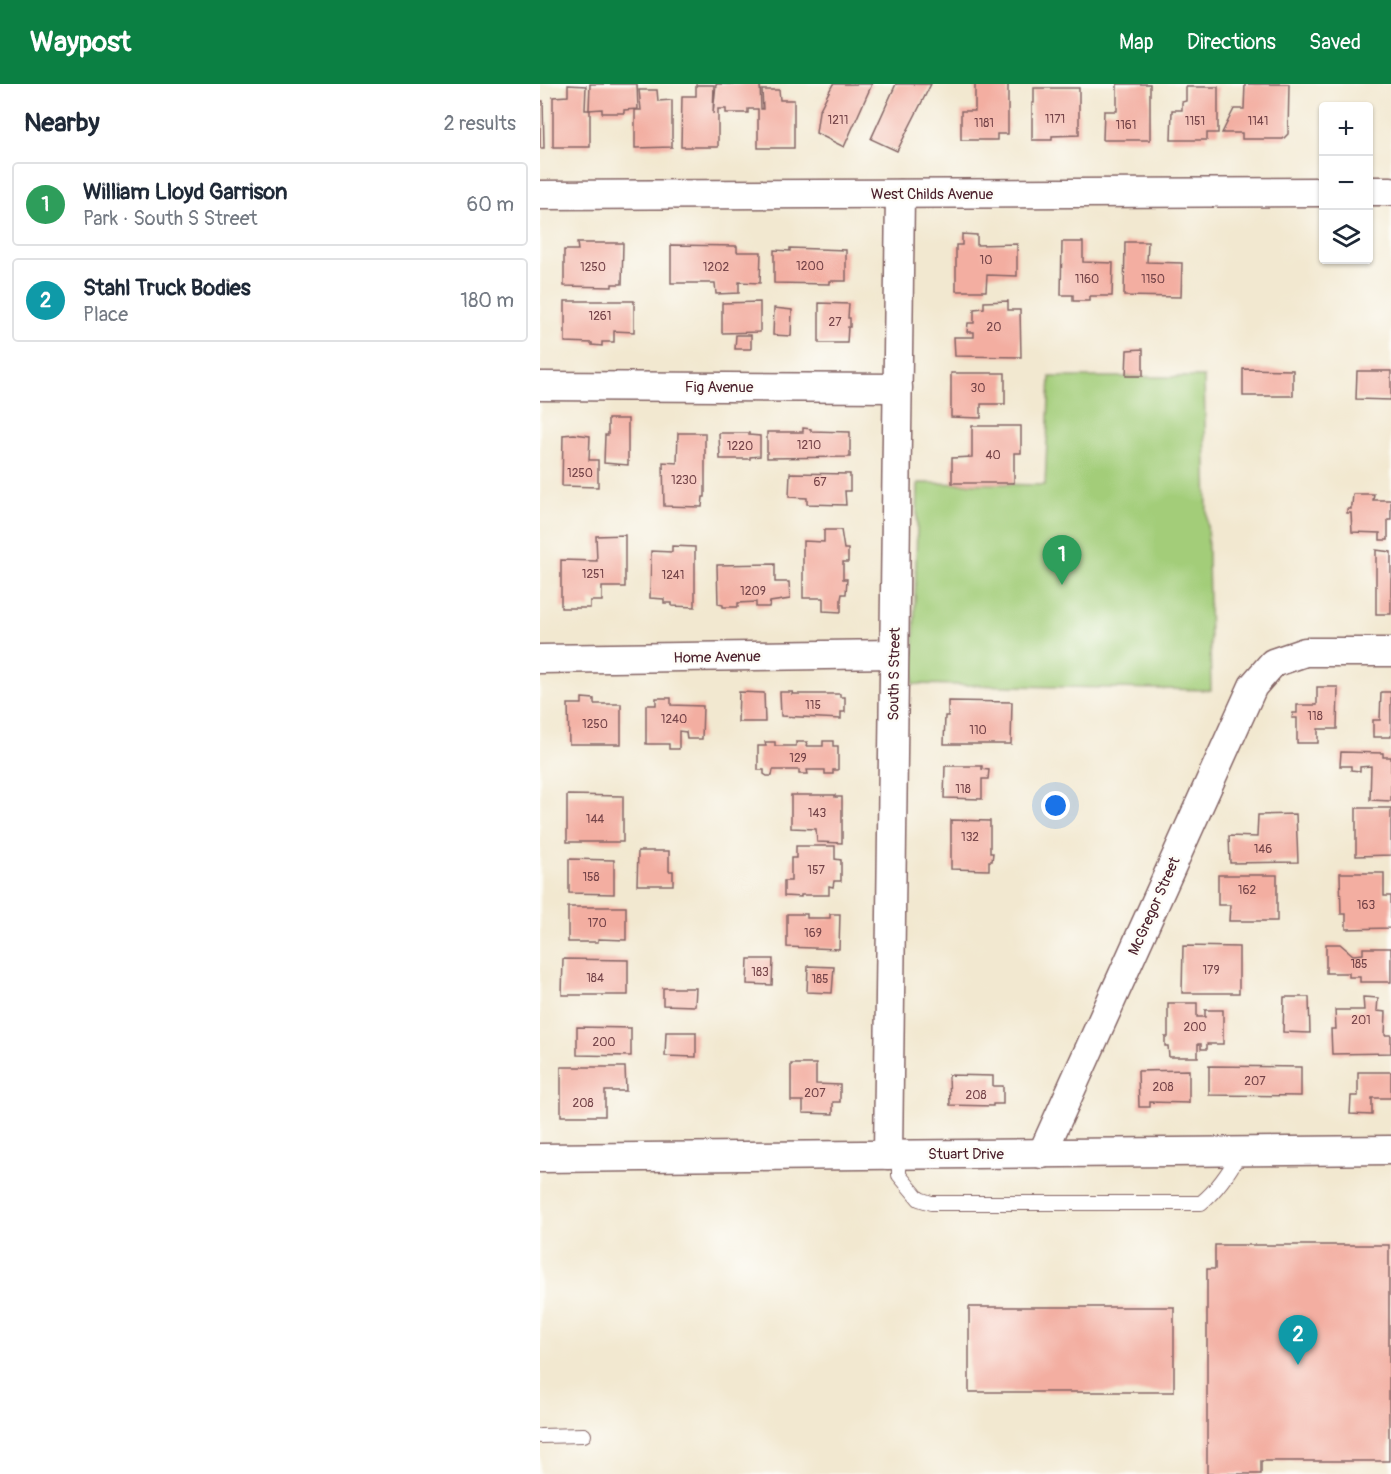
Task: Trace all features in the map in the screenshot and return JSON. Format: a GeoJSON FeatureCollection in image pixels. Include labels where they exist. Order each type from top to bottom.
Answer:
{"type":"FeatureCollection","features":[{"type":"Feature","properties":{"kind":"street"},"geometry":{"type":"LineString","coordinates":[[1373,191],[1391,191]]}},
{"type":"Feature","properties":{"kind":"street","name":"West Childs Avenue"},"geometry":{"type":"LineString","coordinates":[[540,195],[1319,192]]}},
{"type":"Feature","properties":{"kind":"street","name":"South S Street"},"geometry":{"type":"LineString","coordinates":[[894,1155],[894,654],[900,194]]}},
{"type":"Feature","properties":{"kind":"street","name":"Fig Avenue"},"geometry":{"type":"LineString","coordinates":[[540,386],[898,388]]}},
{"type":"Feature","properties":{"kind":"street","name":"McGregor Street"},"geometry":{"type":"LineString","coordinates":[[1042,1154],[1253,686],[1273,663],[1305,652],[1391,652]]}},
{"type":"Feature","properties":{"kind":"street","name":"Home Avenue"},"geometry":{"type":"LineString","coordinates":[[540,659],[894,654]]}},
{"type":"Feature","properties":{"kind":"street","name":"Stuart Drive"},"geometry":{"type":"LineString","coordinates":[[540,1158],[1391,1150]]}},
{"type":"Feature","properties":{"kind":"lane"},"geometry":{"type":"LineString","coordinates":[[894,1155],[899,1175],[919,1199],[932,1203],[1201,1203],[1211,1195],[1229,1172],[1240,1152]]}},
{"type":"Feature","properties":{"kind":"lane"},"geometry":{"type":"LineString","coordinates":[[540,1436],[584,1435]]}},
{"type":"Feature","properties":{"kind":"green space"},"geometry":{"type":"Polygon","coordinates":[[[1050,377],[1204,377],[1211,690],[913,684],[918,483],[1045,485],[1050,377]]]}},
{"type":"Feature","properties":{"kind":"building"},"geometry":{"type":"Polygon","coordinates":[[[590,84],[637,84],[638,109],[624,110],[624,113],[602,113],[602,109],[589,110],[590,84]]]}},
{"type":"Feature","properties":{"kind":"building"},"geometry":{"type":"Polygon","coordinates":[[[716,84],[760,84],[761,109],[763,109],[762,90],[779,90],[780,100],[794,100],[794,148],[758,148],[758,109],[748,109],[748,113],[726,113],[726,109],[718,109],[718,147],[681,147],[682,96],[696,96],[696,85],[714,85],[713,114],[716,84]]]}},
{"type":"Feature","properties":{"kind":"building"},"geometry":{"type":"Polygon","coordinates":[[[833,84],[872,84],[844,147],[816,133],[819,111],[833,84]]]}},
{"type":"Feature","properties":{"kind":"building"},"geometry":{"type":"Polygon","coordinates":[[[896,84],[931,84],[897,151],[871,139],[896,84]]]}},
{"type":"Feature","properties":{"kind":"building"},"geometry":{"type":"Polygon","coordinates":[[[975,84],[1008,84],[1008,134],[997,134],[997,140],[961,140],[961,111],[975,111],[975,84]]]}},
{"type":"Feature","properties":{"kind":"building"},"geometry":{"type":"Polygon","coordinates":[[[1117,84],[1150,84],[1150,140],[1103,140],[1104,111],[1117,111],[1117,84]]]}},
{"type":"Feature","properties":{"kind":"building"},"geometry":{"type":"Polygon","coordinates":[[[1245,84],[1289,84],[1288,134],[1283,139],[1242,139],[1242,133],[1222,133],[1234,109],[1244,109],[1245,84]]]}},
{"type":"Feature","properties":{"kind":"building"},"geometry":{"type":"Polygon","coordinates":[[[568,85],[586,86],[585,110],[590,110],[590,147],[553,147],[553,97],[568,96],[568,85]]]}},
{"type":"Feature","properties":{"kind":"building"},"geometry":{"type":"Polygon","coordinates":[[[1186,87],[1218,87],[1218,133],[1207,133],[1207,140],[1171,140],[1172,110],[1182,110],[1182,102],[1186,101],[1186,87]]]}},
{"type":"Feature","properties":{"kind":"building"},"geometry":{"type":"Polygon","coordinates":[[[1034,88],[1079,88],[1079,135],[1052,136],[1052,140],[1032,140],[1034,88]]]}},
{"type":"Feature","properties":{"kind":"building"},"geometry":{"type":"Polygon","coordinates":[[[639,90],[657,90],[658,101],[672,100],[672,147],[635,148],[635,110],[641,110],[639,90]]]}},
{"type":"Feature","properties":{"kind":"building"},"geometry":{"type":"Polygon","coordinates":[[[540,101],[543,101],[544,148],[540,148],[540,101]]]}},
{"type":"Feature","properties":{"kind":"building"},"geometry":{"type":"Polygon","coordinates":[[[962,234],[977,235],[977,245],[1017,244],[1017,276],[987,275],[986,291],[956,291],[956,245],[962,245],[962,234]]]}},
{"type":"Feature","properties":{"kind":"building"},"geometry":{"type":"Polygon","coordinates":[[[1062,242],[1083,242],[1083,262],[1113,263],[1112,296],[1090,296],[1090,301],[1073,301],[1073,295],[1061,295],[1062,242]]]}},
{"type":"Feature","properties":{"kind":"building"},"geometry":{"type":"Polygon","coordinates":[[[1125,242],[1148,242],[1147,262],[1182,263],[1181,297],[1124,296],[1125,242]]]}},
{"type":"Feature","properties":{"kind":"building"},"geometry":{"type":"Polygon","coordinates":[[[577,243],[623,243],[622,284],[612,284],[612,287],[564,286],[564,250],[578,250],[577,243]]]}},
{"type":"Feature","properties":{"kind":"building"},"geometry":{"type":"Polygon","coordinates":[[[671,245],[737,246],[737,252],[761,252],[760,283],[739,282],[739,293],[716,294],[715,283],[671,283],[671,245]]]}},
{"type":"Feature","properties":{"kind":"building"},"geometry":{"type":"Polygon","coordinates":[[[790,248],[846,250],[846,281],[830,281],[830,284],[774,283],[774,250],[790,251],[790,248]]]}},
{"type":"Feature","properties":{"kind":"building"},"geometry":{"type":"Polygon","coordinates":[[[565,301],[634,301],[634,332],[614,331],[614,342],[602,342],[602,346],[592,345],[592,343],[565,342],[565,301]]]}},
{"type":"Feature","properties":{"kind":"building"},"geometry":{"type":"Polygon","coordinates":[[[1008,301],[1008,310],[1020,310],[1021,357],[955,356],[954,337],[974,337],[974,332],[967,332],[968,323],[974,323],[974,309],[984,308],[984,302],[1008,301]]]}},
{"type":"Feature","properties":{"kind":"building"},"geometry":{"type":"Polygon","coordinates":[[[760,302],[760,332],[722,333],[722,303],[760,302]]]}},
{"type":"Feature","properties":{"kind":"building"},"geometry":{"type":"Polygon","coordinates":[[[819,303],[849,304],[850,327],[848,327],[847,343],[819,343],[819,303]]]}},
{"type":"Feature","properties":{"kind":"building"},"geometry":{"type":"Polygon","coordinates":[[[774,308],[792,310],[791,336],[773,335],[774,308]]]}},
{"type":"Feature","properties":{"kind":"building"},"geometry":{"type":"Polygon","coordinates":[[[736,335],[751,335],[751,349],[735,349],[736,335]]]}},
{"type":"Feature","properties":{"kind":"building"},"geometry":{"type":"Polygon","coordinates":[[[1143,349],[1143,376],[1126,376],[1127,350],[1143,349]]]}},
{"type":"Feature","properties":{"kind":"building"},"geometry":{"type":"Polygon","coordinates":[[[1243,369],[1293,370],[1293,396],[1243,396],[1243,369]]]}},
{"type":"Feature","properties":{"kind":"building"},"geometry":{"type":"Polygon","coordinates":[[[1357,371],[1391,371],[1391,400],[1356,399],[1357,371]]]}},
{"type":"Feature","properties":{"kind":"building"},"geometry":{"type":"Polygon","coordinates":[[[951,373],[1005,373],[1005,404],[981,404],[981,418],[951,417],[951,373]]]}},
{"type":"Feature","properties":{"kind":"building"},"geometry":{"type":"Polygon","coordinates":[[[608,419],[628,419],[628,465],[604,463],[608,419]]]}},
{"type":"Feature","properties":{"kind":"building"},"geometry":{"type":"Polygon","coordinates":[[[972,426],[1021,426],[1021,453],[1014,453],[1014,483],[952,483],[952,458],[972,457],[972,426]]]}},
{"type":"Feature","properties":{"kind":"building"},"geometry":{"type":"Polygon","coordinates":[[[803,428],[811,429],[811,431],[850,432],[850,457],[767,458],[767,432],[803,432],[803,428]]]}},
{"type":"Feature","properties":{"kind":"building"},"geometry":{"type":"Polygon","coordinates":[[[678,433],[705,433],[705,497],[703,497],[702,507],[664,506],[663,462],[677,463],[678,433]]]}},
{"type":"Feature","properties":{"kind":"building"},"geometry":{"type":"Polygon","coordinates":[[[719,433],[749,433],[749,435],[760,436],[760,456],[750,457],[750,459],[720,459],[719,433]]]}},
{"type":"Feature","properties":{"kind":"building"},"geometry":{"type":"Polygon","coordinates":[[[563,435],[590,436],[589,460],[598,460],[598,487],[562,486],[563,435]]]}},
{"type":"Feature","properties":{"kind":"building"},"geometry":{"type":"Polygon","coordinates":[[[790,473],[850,474],[850,491],[845,491],[846,505],[807,504],[807,498],[789,497],[790,473]]]}},
{"type":"Feature","properties":{"kind":"building"},"geometry":{"type":"Polygon","coordinates":[[[1353,494],[1374,494],[1373,500],[1391,500],[1388,540],[1380,540],[1380,533],[1352,532],[1351,513],[1347,513],[1347,509],[1351,509],[1353,494]]]}},
{"type":"Feature","properties":{"kind":"building"},"geometry":{"type":"Polygon","coordinates":[[[824,530],[841,530],[844,549],[848,549],[848,562],[843,562],[843,579],[847,579],[846,594],[842,594],[841,599],[841,612],[823,611],[823,598],[803,598],[803,541],[824,542],[824,530]]]}},
{"type":"Feature","properties":{"kind":"building"},"geometry":{"type":"Polygon","coordinates":[[[625,535],[625,587],[602,587],[602,601],[590,601],[590,608],[561,608],[561,560],[597,561],[596,536],[625,535]]]}},
{"type":"Feature","properties":{"kind":"building"},"geometry":{"type":"Polygon","coordinates":[[[672,546],[695,547],[695,607],[672,606],[672,603],[664,603],[664,599],[650,598],[651,551],[672,552],[672,546]]]}},
{"type":"Feature","properties":{"kind":"building"},"geometry":{"type":"Polygon","coordinates":[[[1376,550],[1391,552],[1391,614],[1376,614],[1376,550]]]}},
{"type":"Feature","properties":{"kind":"building"},"geometry":{"type":"Polygon","coordinates":[[[775,564],[775,582],[789,582],[790,599],[770,602],[769,607],[756,607],[756,602],[738,603],[738,607],[723,607],[718,604],[717,565],[775,564]]]}},
{"type":"Feature","properties":{"kind":"building"},"geometry":{"type":"Polygon","coordinates":[[[1317,687],[1338,687],[1337,729],[1318,729],[1318,743],[1297,743],[1297,718],[1292,718],[1293,713],[1297,713],[1297,705],[1317,705],[1317,687]]]}},
{"type":"Feature","properties":{"kind":"building"},"geometry":{"type":"Polygon","coordinates":[[[739,692],[764,693],[765,722],[738,722],[739,692]]]}},
{"type":"Feature","properties":{"kind":"building"},"geometry":{"type":"Polygon","coordinates":[[[780,692],[840,694],[840,697],[845,697],[845,712],[841,712],[841,719],[781,716],[780,692]]]}},
{"type":"Feature","properties":{"kind":"building"},"geometry":{"type":"Polygon","coordinates":[[[1381,692],[1391,692],[1391,737],[1373,737],[1373,720],[1380,720],[1381,692]]]}},
{"type":"Feature","properties":{"kind":"building"},"geometry":{"type":"Polygon","coordinates":[[[582,698],[594,699],[594,704],[621,704],[621,744],[569,744],[568,704],[582,704],[582,698]]]}},
{"type":"Feature","properties":{"kind":"building"},"geometry":{"type":"Polygon","coordinates":[[[656,698],[671,698],[671,705],[703,706],[702,739],[687,739],[686,732],[679,731],[679,749],[669,749],[669,744],[646,744],[646,705],[656,705],[656,698]]]}},
{"type":"Feature","properties":{"kind":"building"},"geometry":{"type":"Polygon","coordinates":[[[948,701],[1012,702],[1011,744],[944,744],[948,701]]]}},
{"type":"Feature","properties":{"kind":"building"},"geometry":{"type":"Polygon","coordinates":[[[823,741],[833,741],[833,746],[838,746],[838,770],[833,770],[833,774],[825,774],[825,770],[807,770],[808,774],[799,774],[799,770],[773,770],[772,776],[767,776],[764,770],[758,770],[758,746],[766,746],[765,742],[775,742],[775,746],[796,746],[796,742],[807,742],[806,746],[823,746],[823,741]]]}},
{"type":"Feature","properties":{"kind":"building"},"geometry":{"type":"Polygon","coordinates":[[[1341,752],[1383,753],[1383,757],[1391,757],[1391,801],[1370,800],[1371,766],[1360,767],[1360,771],[1351,770],[1351,766],[1340,766],[1341,752]]]}},
{"type":"Feature","properties":{"kind":"building"},"geometry":{"type":"Polygon","coordinates":[[[945,766],[982,766],[982,769],[989,770],[988,779],[982,779],[982,799],[944,798],[945,766]]]}},
{"type":"Feature","properties":{"kind":"building"},"geometry":{"type":"Polygon","coordinates":[[[567,795],[623,796],[623,842],[567,842],[567,795]]]}},
{"type":"Feature","properties":{"kind":"building"},"geometry":{"type":"Polygon","coordinates":[[[791,795],[842,797],[842,843],[817,842],[816,829],[791,828],[791,795]]]}},
{"type":"Feature","properties":{"kind":"building"},"geometry":{"type":"Polygon","coordinates":[[[1356,808],[1391,808],[1391,855],[1356,856],[1356,808]]]}},
{"type":"Feature","properties":{"kind":"building"},"geometry":{"type":"Polygon","coordinates":[[[1296,814],[1298,862],[1230,863],[1229,836],[1257,837],[1258,815],[1296,814]]]}},
{"type":"Feature","properties":{"kind":"building"},"geometry":{"type":"Polygon","coordinates":[[[951,820],[990,821],[990,853],[993,853],[992,861],[989,861],[989,870],[951,869],[951,820]]]}},
{"type":"Feature","properties":{"kind":"building"},"geometry":{"type":"Polygon","coordinates":[[[796,846],[835,846],[835,859],[841,860],[841,881],[834,881],[833,887],[829,886],[829,895],[784,896],[784,881],[791,881],[791,858],[796,858],[796,846]]]}},
{"type":"Feature","properties":{"kind":"building"},"geometry":{"type":"Polygon","coordinates":[[[638,851],[669,851],[669,871],[673,871],[673,885],[637,885],[638,851]]]}},
{"type":"Feature","properties":{"kind":"building"},"geometry":{"type":"Polygon","coordinates":[[[569,859],[614,860],[614,894],[569,893],[569,859]]]}},
{"type":"Feature","properties":{"kind":"building"},"geometry":{"type":"Polygon","coordinates":[[[1340,873],[1384,873],[1384,896],[1391,896],[1391,928],[1346,929],[1346,914],[1341,914],[1340,873]]]}},
{"type":"Feature","properties":{"kind":"building"},"geometry":{"type":"Polygon","coordinates":[[[1218,875],[1277,875],[1277,921],[1229,921],[1230,905],[1218,905],[1218,875]]]}},
{"type":"Feature","properties":{"kind":"building"},"geometry":{"type":"Polygon","coordinates":[[[568,907],[626,907],[626,940],[598,939],[598,942],[568,942],[568,907]]]}},
{"type":"Feature","properties":{"kind":"building"},"geometry":{"type":"Polygon","coordinates":[[[787,914],[807,914],[807,918],[830,918],[830,914],[840,914],[839,949],[787,947],[787,914]]]}},
{"type":"Feature","properties":{"kind":"building"},"geometry":{"type":"Polygon","coordinates":[[[1326,944],[1340,944],[1353,955],[1363,954],[1363,948],[1391,948],[1391,982],[1360,982],[1360,977],[1349,977],[1349,973],[1326,973],[1326,944]]]}},
{"type":"Feature","properties":{"kind":"building"},"geometry":{"type":"Polygon","coordinates":[[[1183,946],[1239,947],[1239,993],[1182,993],[1183,946]]]}},
{"type":"Feature","properties":{"kind":"building"},"geometry":{"type":"Polygon","coordinates":[[[563,959],[628,960],[628,995],[562,995],[563,959]]]}},
{"type":"Feature","properties":{"kind":"building"},"geometry":{"type":"Polygon","coordinates":[[[748,959],[773,959],[772,985],[747,984],[748,959]]]}},
{"type":"Feature","properties":{"kind":"building"},"geometry":{"type":"Polygon","coordinates":[[[808,966],[834,967],[832,993],[807,992],[808,966]]]}},
{"type":"Feature","properties":{"kind":"building"},"geometry":{"type":"Polygon","coordinates":[[[663,988],[696,988],[695,1006],[663,1005],[663,988]]]}},
{"type":"Feature","properties":{"kind":"building"},"geometry":{"type":"Polygon","coordinates":[[[1284,997],[1309,997],[1310,1033],[1283,1032],[1284,997]]]}},
{"type":"Feature","properties":{"kind":"building"},"geometry":{"type":"Polygon","coordinates":[[[1363,997],[1378,998],[1377,1011],[1386,1012],[1385,1035],[1391,1035],[1391,1053],[1332,1054],[1331,1029],[1336,1029],[1335,1010],[1364,1010],[1363,997]]]}},
{"type":"Feature","properties":{"kind":"building"},"geometry":{"type":"Polygon","coordinates":[[[1168,1003],[1197,1003],[1197,1017],[1205,1017],[1205,1010],[1223,1010],[1223,1044],[1207,1044],[1207,1049],[1201,1049],[1201,1044],[1198,1044],[1198,1057],[1169,1057],[1168,1046],[1165,1046],[1165,1037],[1168,1037],[1168,1003]]]}},
{"type":"Feature","properties":{"kind":"building"},"geometry":{"type":"Polygon","coordinates":[[[577,1027],[631,1028],[631,1056],[577,1055],[577,1027]]]}},
{"type":"Feature","properties":{"kind":"building"},"geometry":{"type":"Polygon","coordinates":[[[666,1032],[696,1032],[696,1057],[665,1056],[666,1032]]]}},
{"type":"Feature","properties":{"kind":"building"},"geometry":{"type":"Polygon","coordinates":[[[791,1064],[816,1064],[816,1084],[840,1085],[840,1102],[833,1102],[833,1114],[803,1113],[803,1101],[791,1101],[791,1064]]]}},
{"type":"Feature","properties":{"kind":"building"},"geometry":{"type":"Polygon","coordinates":[[[1209,1066],[1301,1067],[1301,1096],[1209,1095],[1209,1066]]]}},
{"type":"Feature","properties":{"kind":"building"},"geometry":{"type":"Polygon","coordinates":[[[561,1067],[625,1067],[626,1091],[605,1091],[605,1116],[561,1116],[561,1067]]]}},
{"type":"Feature","properties":{"kind":"building"},"geometry":{"type":"Polygon","coordinates":[[[1189,1070],[1189,1103],[1150,1102],[1150,1107],[1139,1107],[1138,1071],[1189,1070]]]}},
{"type":"Feature","properties":{"kind":"building"},"geometry":{"type":"Polygon","coordinates":[[[1358,1072],[1391,1072],[1391,1098],[1372,1098],[1372,1115],[1350,1114],[1351,1096],[1358,1096],[1358,1072]]]}},
{"type":"Feature","properties":{"kind":"building"},"geometry":{"type":"Polygon","coordinates":[[[949,1075],[993,1076],[993,1086],[1003,1086],[1003,1104],[993,1104],[993,1106],[950,1105],[949,1075]]]}},
{"type":"Feature","properties":{"kind":"building"},"geometry":{"type":"Polygon","coordinates":[[[1215,1245],[1389,1245],[1389,1461],[1261,1461],[1261,1474],[1207,1474],[1207,1269],[1215,1269],[1215,1245]]]}},
{"type":"Feature","properties":{"kind":"building"},"geometry":{"type":"Polygon","coordinates":[[[969,1307],[1174,1307],[1174,1392],[969,1392],[969,1307]]]}},
{"type":"Feature","properties":{"kind":"place","name":"William Lloyd Garrison"},"geometry":{"type":"Point","coordinates":[1062,585]}},
{"type":"Feature","properties":{"kind":"place","name":"Stahl Truck Bodies"},"geometry":{"type":"Point","coordinates":[1298,1365]}}]}
